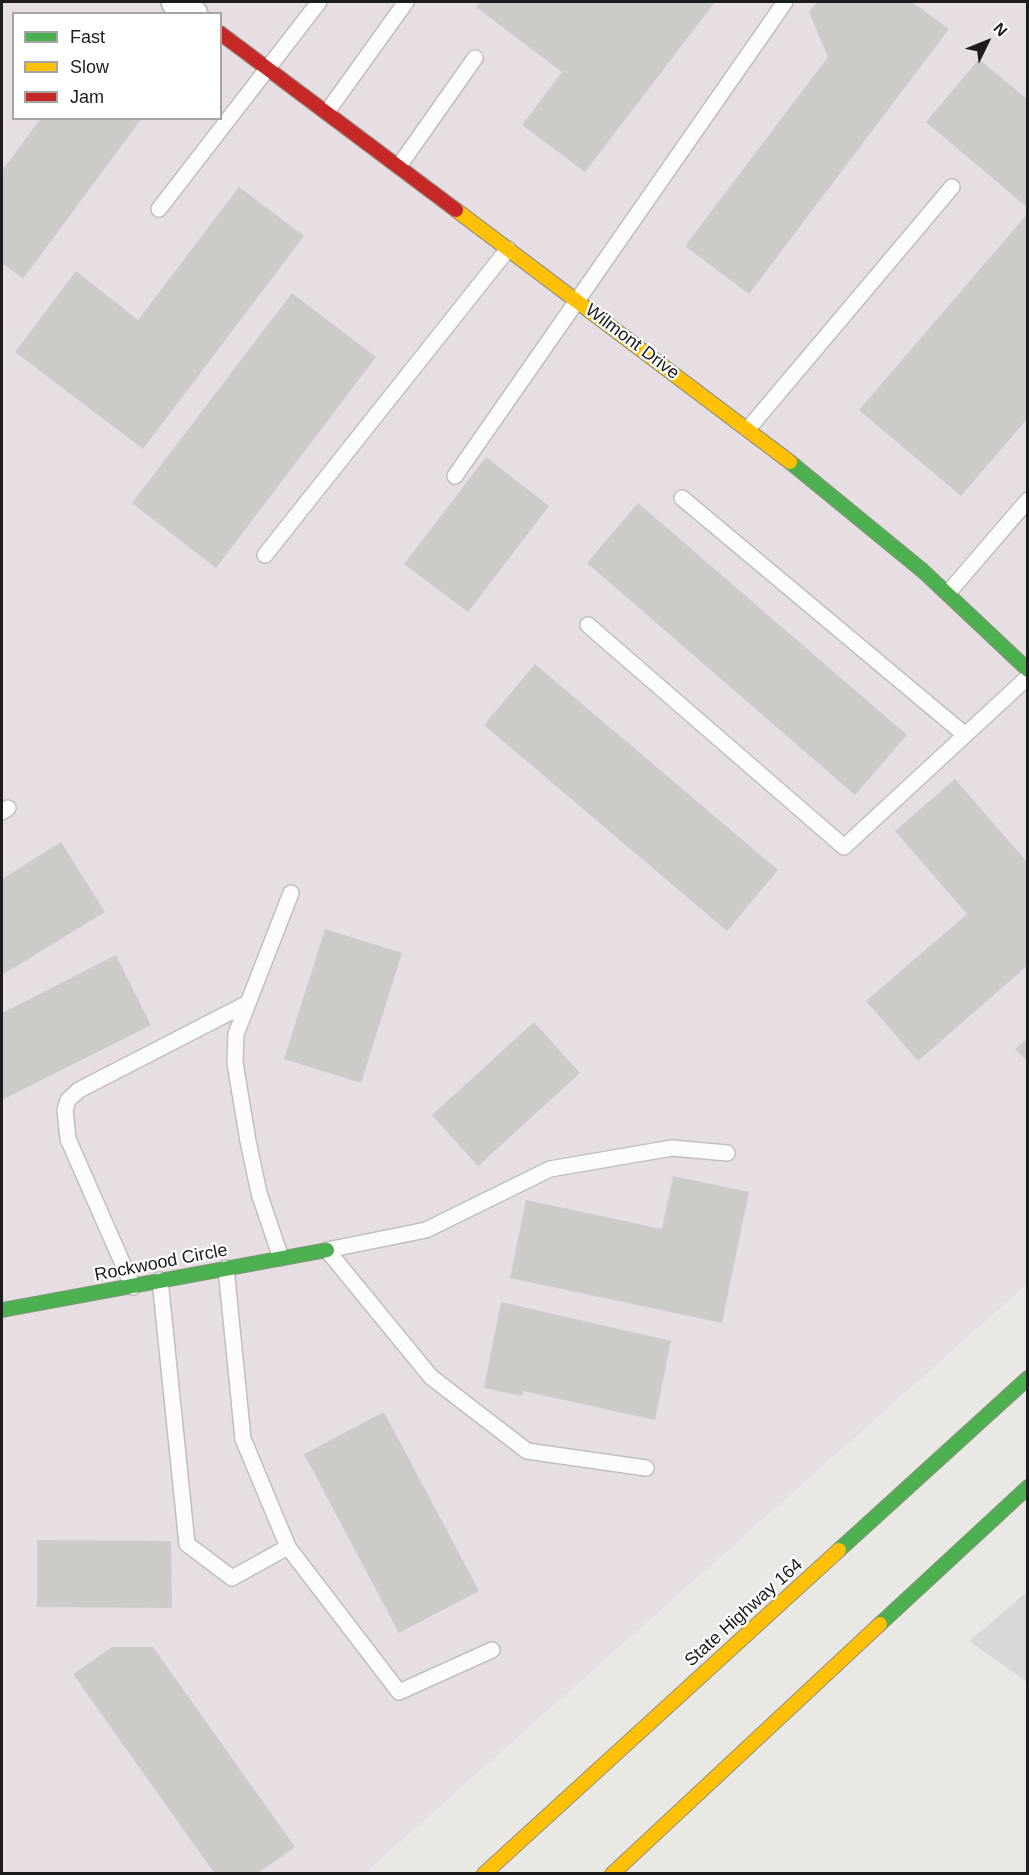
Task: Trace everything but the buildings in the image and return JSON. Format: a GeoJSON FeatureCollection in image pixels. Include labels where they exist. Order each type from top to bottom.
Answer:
{"type":"FeatureCollection","features":[{"type":"Feature","properties":{"kind":"street"},"geometry":{"type":"LineString","coordinates":[[176,2],[190,12]]}},
{"type":"Feature","properties":{"kind":"street","name":"Wilmont Drive"},"geometry":{"type":"LineString","coordinates":[[222,34],[748,429],[859,516],[948,593],[1028,670]]}},
{"type":"Feature","properties":{"kind":"street","name":"Rockwood Circle"},"geometry":{"type":"LineString","coordinates":[[2,1310],[327,1250]]}},
{"type":"Feature","properties":{"kind":"street","name":"State Highway 164"},"geometry":{"type":"LineString","coordinates":[[484,1874],[1028,1378]]}},
{"type":"Feature","properties":{"kind":"street"},"geometry":{"type":"LineString","coordinates":[[612,1874],[1028,1487]]}},
{"type":"Feature","properties":{"kind":"lane"},"geometry":{"type":"LineString","coordinates":[[159,209],[319,2]]}},
{"type":"Feature","properties":{"kind":"lane"},"geometry":{"type":"LineString","coordinates":[[327,112],[406,2]]}},
{"type":"Feature","properties":{"kind":"lane"},"geometry":{"type":"LineString","coordinates":[[455,476],[784,2]]}},
{"type":"Feature","properties":{"kind":"lane"},"geometry":{"type":"LineString","coordinates":[[399,166],[475,58]]}},
{"type":"Feature","properties":{"kind":"lane"},"geometry":{"type":"LineString","coordinates":[[748,429],[952,187]]}},
{"type":"Feature","properties":{"kind":"lane"},"geometry":{"type":"LineString","coordinates":[[265,555],[508,249]]}},
{"type":"Feature","properties":{"kind":"lane"},"geometry":{"type":"LineString","coordinates":[[682,498],[964,734]]}},
{"type":"Feature","properties":{"kind":"lane"},"geometry":{"type":"LineString","coordinates":[[948,593],[1028,500]]}},
{"type":"Feature","properties":{"kind":"lane"},"geometry":{"type":"LineString","coordinates":[[588,625],[844,847],[1028,677]]}},
{"type":"Feature","properties":{"kind":"lane"},"geometry":{"type":"LineString","coordinates":[[280,1258],[259,1193],[235,1063],[236,1034],[291,893]]}},
{"type":"Feature","properties":{"kind":"lane"},"geometry":{"type":"LineString","coordinates":[[133,1287],[68,1139],[65,1110],[68,1100],[79,1090],[248,1003]]}},
{"type":"Feature","properties":{"kind":"lane"},"geometry":{"type":"LineString","coordinates":[[646,1468],[527,1450],[431,1377],[327,1250],[426,1230],[550,1169],[672,1148],[727,1153]]}},
{"type":"Feature","properties":{"kind":"lane"},"geometry":{"type":"LineString","coordinates":[[226,1268],[243,1439],[288,1547],[399,1692],[492,1650]]}},
{"type":"Feature","properties":{"kind":"lane"},"geometry":{"type":"LineString","coordinates":[[160,1280],[187,1544],[232,1578],[288,1547]]}},
{"type":"Feature","properties":{"kind":"shaded area"},"geometry":{"type":"Polygon","coordinates":[[[2,2],[1027,2],[1027,1284],[365,1873],[2,1874],[2,2]]]}},
{"type":"Feature","properties":{"kind":"shaded area"},"geometry":{"type":"Polygon","coordinates":[[[1027,1592],[1027,1682],[969,1641],[1027,1592]]]}},
{"type":"Feature","properties":{"kind":"traffic: fast"},"geometry":{"type":"LineString","coordinates":[[790,462],[923,571],[1028,670]]}},
{"type":"Feature","properties":{"kind":"traffic: fast"},"geometry":{"type":"LineString","coordinates":[[2,1310],[327,1250]]}},
{"type":"Feature","properties":{"kind":"traffic: fast"},"geometry":{"type":"LineString","coordinates":[[839,1550],[1028,1378]]}},
{"type":"Feature","properties":{"kind":"traffic: fast"},"geometry":{"type":"LineString","coordinates":[[880,1624],[1028,1487]]}},
{"type":"Feature","properties":{"kind":"traffic: slow"},"geometry":{"type":"LineString","coordinates":[[456,210],[790,462]]}},
{"type":"Feature","properties":{"kind":"traffic: slow"},"geometry":{"type":"LineString","coordinates":[[484,1874],[839,1550]]}},
{"type":"Feature","properties":{"kind":"traffic: slow"},"geometry":{"type":"LineString","coordinates":[[612,1874],[880,1624]]}},
{"type":"Feature","properties":{"kind":"traffic: jam"},"geometry":{"type":"LineString","coordinates":[[222,34],[456,210]]}}]}
